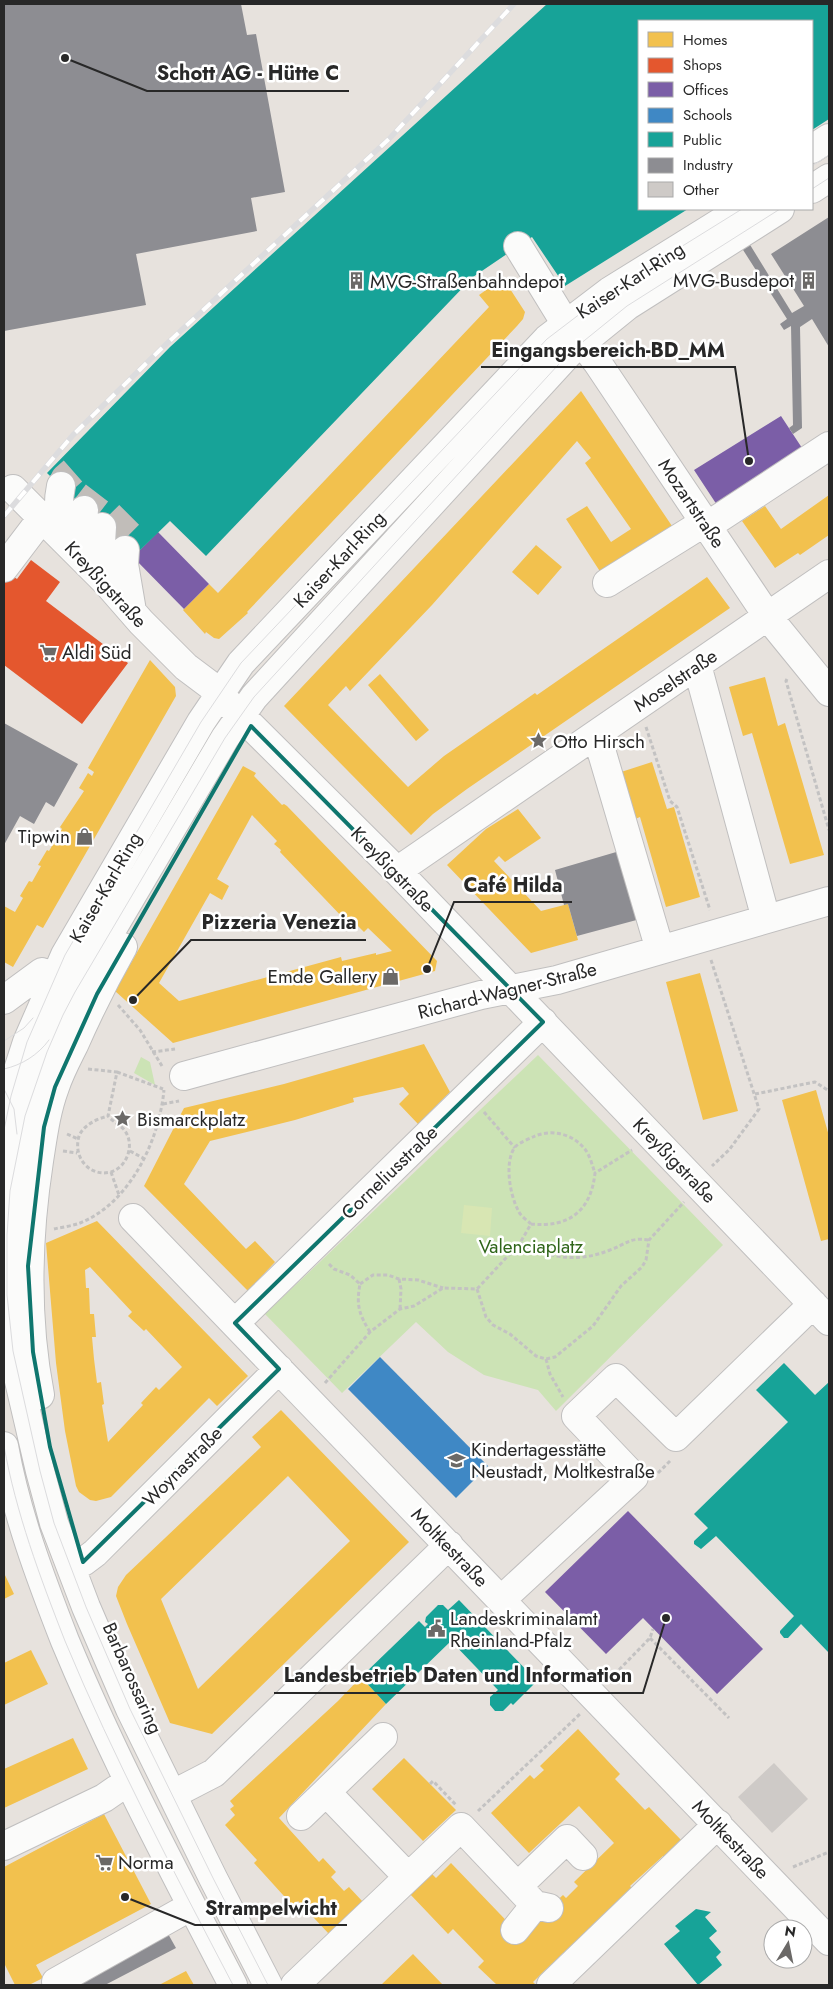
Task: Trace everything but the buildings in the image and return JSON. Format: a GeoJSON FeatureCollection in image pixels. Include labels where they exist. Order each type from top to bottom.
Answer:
{"type":"FeatureCollection","features":[{"type":"Feature","properties":{"kind":"street"},"geometry":{"type":"LineString","coordinates":[[813,149],[829,138]]}},
{"type":"Feature","properties":{"kind":"street"},"geometry":{"type":"LineString","coordinates":[[813,165],[829,155]]}},
{"type":"Feature","properties":{"kind":"street"},"geometry":{"type":"LineString","coordinates":[[813,188],[829,178]]}},
{"type":"Feature","properties":{"kind":"street"},"geometry":{"type":"LineString","coordinates":[[813,201],[829,191]]}},
{"type":"Feature","properties":{"kind":"street","name":"Kaiser-Karl-Ring"},"geometry":{"type":"LineString","coordinates":[[95,995],[219,776],[263,686],[569,353],[574,331],[577,298],[718,210]]}},
{"type":"Feature","properties":{"kind":"street","name":"Kaiser-Karl-Ring"},"geometry":{"type":"LineString","coordinates":[[42,972],[214,690],[233,655],[574,331],[610,291],[740,210]]}},
{"type":"Feature","properties":{"kind":"street","name":"Kaiser-Karl-Ring"},"geometry":{"type":"LineString","coordinates":[[574,331],[627,306],[778,210]]}},
{"type":"Feature","properties":{"kind":"street","name":"Kaiser-Karl-Ring"},"geometry":{"type":"LineString","coordinates":[[574,331],[627,318],[800,210]]}},
{"type":"Feature","properties":{"kind":"street","name":"Mozartstraße"},"geometry":{"type":"LineString","coordinates":[[518,246],[574,331],[631,394],[706,524],[768,617],[829,692]]}},
{"type":"Feature","properties":{"kind":"street"},"geometry":{"type":"LineString","coordinates":[[607,583],[706,524],[829,446]]}},
{"type":"Feature","properties":{"kind":"street"},"geometry":{"type":"LineString","coordinates":[[61,486],[58,499],[58,520],[64,540]]}},
{"type":"Feature","properties":{"kind":"street","name":"Kreyßigstraße"},"geometry":{"type":"LineString","coordinates":[[13,489],[64,540],[100,572],[132,612],[186,667],[214,690],[246,721],[396,871],[821,1312]]}},
{"type":"Feature","properties":{"kind":"street"},"geometry":{"type":"LineString","coordinates":[[4,568],[42,518]]}},
{"type":"Feature","properties":{"kind":"street"},"geometry":{"type":"LineString","coordinates":[[100,572],[81,538],[106,531]]}},
{"type":"Feature","properties":{"kind":"street"},"geometry":{"type":"LineString","coordinates":[[100,572],[108,545],[106,531]]}},
{"type":"Feature","properties":{"kind":"street"},"geometry":{"type":"LineString","coordinates":[[106,531],[124,564],[132,612]]}},
{"type":"Feature","properties":{"kind":"street","name":"Moselstraße"},"geometry":{"type":"LineString","coordinates":[[396,871],[829,574]]}},
{"type":"Feature","properties":{"kind":"street"},"geometry":{"type":"LineString","coordinates":[[697,665],[766,919]]}},
{"type":"Feature","properties":{"kind":"street","name":"Kaiser-Karl-Ring"},"geometry":{"type":"LineString","coordinates":[[14,1090],[43,1004],[65,955],[201,722],[214,690]]}},
{"type":"Feature","properties":{"kind":"street"},"geometry":{"type":"LineString","coordinates":[[594,736],[602,753],[660,950]]}},
{"type":"Feature","properties":{"kind":"street","name":"Richard-Wagner-Straße"},"geometry":{"type":"LineString","coordinates":[[172,1083],[481,995],[557,980],[829,901]]}},
{"type":"Feature","properties":{"kind":"street"},"geometry":{"type":"LineString","coordinates":[[4,1000],[42,972]]}},
{"type":"Feature","properties":{"kind":"street"},"geometry":{"type":"LineString","coordinates":[[14,1090],[42,972]]}},
{"type":"Feature","properties":{"kind":"street"},"geometry":{"type":"LineString","coordinates":[[14,1090],[95,995]]}},
{"type":"Feature","properties":{"kind":"street"},"geometry":{"type":"LineString","coordinates":[[14,1090],[57,1029],[95,995]]}},
{"type":"Feature","properties":{"kind":"street","name":"Corneliusstraße"},"geometry":{"type":"LineString","coordinates":[[234,1323],[543,1022]]}},
{"type":"Feature","properties":{"kind":"street"},"geometry":{"type":"LineString","coordinates":[[14,1090],[57,1029]]}},
{"type":"Feature","properties":{"kind":"street"},"geometry":{"type":"LineString","coordinates":[[14,1090],[51,1138]]}},
{"type":"Feature","properties":{"kind":"street","name":"Barbarossaring"},"geometry":{"type":"LineString","coordinates":[[14,1090],[10,1191],[6,1235],[7,1295],[12,1352],[54,1523],[83,1599],[130,1709],[272,1977]]}},
{"type":"Feature","properties":{"kind":"street","name":"Barbarossaring"},"geometry":{"type":"LineString","coordinates":[[51,1138],[33,1201],[28,1266],[33,1352],[50,1447],[72,1530],[94,1592],[243,1923]]}},
{"type":"Feature","properties":{"kind":"street","name":"Moltkestraße"},"geometry":{"type":"LineString","coordinates":[[133,1218],[501,1600],[603,1688],[797,1919]]}},
{"type":"Feature","properties":{"kind":"street"},"geometry":{"type":"LineString","coordinates":[[501,1600],[634,1477],[576,1416],[609,1384],[616,1378],[676,1437],[821,1312]]}},
{"type":"Feature","properties":{"kind":"street","name":"Woynastraße"},"geometry":{"type":"LineString","coordinates":[[83,1562],[95,1553],[279,1369]]}},
{"type":"Feature","properties":{"kind":"street"},"geometry":{"type":"LineString","coordinates":[[4,1446],[17,1506],[36,1565],[92,1707],[143,1812],[203,1944],[216,1985]]}},
{"type":"Feature","properties":{"kind":"street"},"geometry":{"type":"LineString","coordinates":[[5,1520],[48,1637],[117,1789],[179,1913],[234,1985],[272,1977]]}},
{"type":"Feature","properties":{"kind":"street"},"geometry":{"type":"LineString","coordinates":[[183,1789],[214,1773],[449,1545]]}},
{"type":"Feature","properties":{"kind":"street"},"geometry":{"type":"LineString","coordinates":[[302,1816],[383,1737]]}},
{"type":"Feature","properties":{"kind":"street"},"geometry":{"type":"LineString","coordinates":[[4,1846],[104,1798],[117,1789]]}},
{"type":"Feature","properties":{"kind":"street"},"geometry":{"type":"LineString","coordinates":[[326,1792],[408,1877]]}},
{"type":"Feature","properties":{"kind":"street"},"geometry":{"type":"LineString","coordinates":[[295,1985],[465,1823],[534,1900]]}},
{"type":"Feature","properties":{"kind":"street"},"geometry":{"type":"LineString","coordinates":[[551,1985],[718,1824]]}},
{"type":"Feature","properties":{"kind":"street"},"geometry":{"type":"LineString","coordinates":[[515,1930],[567,1840],[583,1856]]}},
{"type":"Feature","properties":{"kind":"street"},"geometry":{"type":"LineString","coordinates":[[56,1982],[179,1913]]}},
{"type":"Feature","properties":{"kind":"street"},"geometry":{"type":"LineString","coordinates":[[203,1944],[243,1923]]}},
{"type":"Feature","properties":{"kind":"street","name":"Moltkestraße"},"geometry":{"type":"LineString","coordinates":[[813,1931],[829,1941]]}},
{"type":"Feature","properties":{"kind":"path"},"geometry":{"type":"LineString","coordinates":[[806,662],[786,680],[829,830]]}},
{"type":"Feature","properties":{"kind":"path"},"geometry":{"type":"LineString","coordinates":[[638,705],[670,800],[677,807],[710,910]]}},
{"type":"Feature","properties":{"kind":"path"},"geometry":{"type":"LineString","coordinates":[[709,1168],[729,1150],[759,1109],[713,970]]}},
{"type":"Feature","properties":{"kind":"path"},"geometry":{"type":"LineString","coordinates":[[95,995],[140,1030],[172,1083]]}},
{"type":"Feature","properties":{"kind":"path"},"geometry":{"type":"LineString","coordinates":[[152,1052],[174,1049]]}},
{"type":"Feature","properties":{"kind":"path"},"geometry":{"type":"LineString","coordinates":[[84,1068],[117,1072],[172,1083]]}},
{"type":"Feature","properties":{"kind":"path"},"geometry":{"type":"LineString","coordinates":[[108,1116],[117,1072]]}},
{"type":"Feature","properties":{"kind":"path"},"geometry":{"type":"LineString","coordinates":[[755,1094],[815,1082],[829,1091]]}},
{"type":"Feature","properties":{"kind":"path"},"geometry":{"type":"LineString","coordinates":[[48,1230],[80,1223],[107,1206],[127,1185],[143,1158],[155,1131],[172,1083]]}},
{"type":"Feature","properties":{"kind":"path"},"geometry":{"type":"LineString","coordinates":[[163,1104],[172,1083]]}},
{"type":"Feature","properties":{"kind":"path"},"geometry":{"type":"LineString","coordinates":[[467,1096],[478,1108],[488,1115],[515,1148]]}},
{"type":"Feature","properties":{"kind":"path"},"geometry":{"type":"LineString","coordinates":[[51,1138],[77,1153],[84,1166],[97,1172],[111,1172],[123,1164],[130,1151],[125,1131],[108,1116]]}},
{"type":"Feature","properties":{"kind":"path"},"geometry":{"type":"LineString","coordinates":[[77,1153],[78,1139],[84,1128],[108,1116]]}},
{"type":"Feature","properties":{"kind":"path"},"geometry":{"type":"LineString","coordinates":[[544,1133],[560,1134],[574,1139],[584,1149],[595,1173],[594,1187],[582,1209],[569,1219],[558,1224],[531,1224],[518,1212],[509,1180],[509,1166],[515,1148],[525,1140],[544,1133]]}},
{"type":"Feature","properties":{"kind":"path"},"geometry":{"type":"LineString","coordinates":[[595,1173],[634,1148]]}},
{"type":"Feature","properties":{"kind":"path"},"geometry":{"type":"LineString","coordinates":[[130,1151],[143,1158]]}},
{"type":"Feature","properties":{"kind":"path"},"geometry":{"type":"LineString","coordinates":[[111,1172],[118,1194]]}},
{"type":"Feature","properties":{"kind":"path"},"geometry":{"type":"LineString","coordinates":[[477,1289],[486,1317],[493,1325],[510,1334],[536,1356],[555,1357],[593,1326],[620,1286],[642,1267],[646,1260],[650,1240],[685,1200]]}},
{"type":"Feature","properties":{"kind":"path"},"geometry":{"type":"LineString","coordinates":[[370,1332],[362,1319],[357,1301],[360,1284],[373,1275],[388,1275],[399,1280],[418,1280],[444,1288],[477,1289],[520,1243],[531,1224]]}},
{"type":"Feature","properties":{"kind":"path"},"geometry":{"type":"LineString","coordinates":[[520,1243],[541,1253],[566,1258],[599,1254],[632,1239],[650,1240]]}},
{"type":"Feature","properties":{"kind":"path"},"geometry":{"type":"LineString","coordinates":[[312,1247],[334,1269],[350,1275],[360,1284]]}},
{"type":"Feature","properties":{"kind":"path"},"geometry":{"type":"LineString","coordinates":[[399,1280],[401,1289],[400,1310]]}},
{"type":"Feature","properties":{"kind":"path"},"geometry":{"type":"LineString","coordinates":[[324,1383],[370,1332],[400,1310],[414,1306],[444,1288]]}},
{"type":"Feature","properties":{"kind":"path"},"geometry":{"type":"LineString","coordinates":[[546,1358],[550,1374],[557,1388]]}},
{"type":"Feature","properties":{"kind":"path"},"geometry":{"type":"LineString","coordinates":[[430,1784],[433,1781],[465,1823],[603,1688],[650,1638],[653,1628]]}},
{"type":"Feature","properties":{"kind":"path"},"geometry":{"type":"LineString","coordinates":[[650,1638],[730,1718]]}},
{"type":"Feature","properties":{"kind":"path"},"geometry":{"type":"LineString","coordinates":[[793,1867],[829,1852]]}},
{"type":"Feature","properties":{"kind":"highlighted area"},"geometry":{"type":"Polygon","coordinates":[[[251,726],[543,1022],[235,1323],[279,1369],[83,1562],[50,1447],[33,1352],[28,1266],[44,1127],[55,1087],[97,994],[251,726]]]}},
{"type":"Feature","properties":{"kind":"green space","name":"Valenciaplatz"},"geometry":{"type":"Polygon","coordinates":[[[538,1055],[723,1245],[556,1411],[538,1390],[484,1375],[448,1352],[416,1322],[342,1393],[265,1314],[538,1055]]]}},
{"type":"Feature","properties":{"kind":"green space"},"geometry":{"type":"Polygon","coordinates":[[[141,1057],[150,1062],[155,1085],[134,1073],[141,1057]]]}},
{"type":"Feature","properties":{"kind":"green space"},"geometry":{"type":"Polygon","coordinates":[[[464,1205],[492,1208],[490,1236],[461,1233],[464,1205]]]}},
{"type":"Feature","properties":{"kind":"tunnel"},"geometry":{"type":"LineString","coordinates":[[61,486],[65,478],[73,471]]}},
{"type":"Feature","properties":{"kind":"tunnel"},"geometry":{"type":"LineString","coordinates":[[84,510],[97,493]]}},
{"type":"Feature","properties":{"kind":"tunnel"},"geometry":{"type":"LineString","coordinates":[[111,536],[132,512]]}},
{"type":"Feature","properties":{"kind":"tram line"},"geometry":{"type":"LineString","coordinates":[[813,165],[829,155]]}},
{"type":"Feature","properties":{"kind":"tram line"},"geometry":{"type":"LineString","coordinates":[[813,188],[829,178]]}},
{"type":"Feature","properties":{"kind":"tram line"},"geometry":{"type":"LineString","coordinates":[[4,1130],[11,1096],[27,1042],[65,955],[201,722],[241,663],[547,339],[610,291],[740,210]]}},
{"type":"Feature","properties":{"kind":"tram line"},"geometry":{"type":"LineString","coordinates":[[268,1985],[130,1709],[86,1607],[54,1523],[40,1471],[13,1351],[7,1295],[7,1235],[10,1191],[25,1116],[47,1052],[75,992],[225,738],[254,697],[569,353],[627,306],[778,210]]}},
{"type":"Feature","properties":{"kind":"tram line"},"geometry":{"type":"LineString","coordinates":[[4,1041],[24,1028],[33,1018]]}},
{"type":"Feature","properties":{"kind":"tram line"},"geometry":{"type":"LineString","coordinates":[[4,1069],[29,1059],[49,1040]]}},
{"type":"Feature","properties":{"kind":"tram line"},"geometry":{"type":"LineString","coordinates":[[4,1089],[14,1109],[17,1134]]}},
{"type":"Feature","properties":{"kind":"tram line"},"geometry":{"type":"LineString","coordinates":[[4,1446],[22,1520],[65,1641],[124,1772],[233,1985]]}},
{"type":"Feature","properties":{"kind":"railway"},"geometry":{"type":"LineString","coordinates":[[4,516],[73,435],[161,349],[389,139],[514,4]]}},
{"type":"Feature","properties":{"kind":"place","name":"Schott AG - Hütte C"},"geometry":{"type":"Point","coordinates":[65,58]}},
{"type":"Feature","properties":{"kind":"place","name":"MVG-Busdepot"},"geometry":{"type":"Point","coordinates":[808,280]}},
{"type":"Feature","properties":{"kind":"place","name":"MVG-Straßenbahndepot"},"geometry":{"type":"Point","coordinates":[356,281]}},
{"type":"Feature","properties":{"kind":"place","name":"Eingangsbereich-BD_MM"},"geometry":{"type":"Point","coordinates":[749,461]}},
{"type":"Feature","properties":{"kind":"place","name":"Aldi Süd"},"geometry":{"type":"Point","coordinates":[48,652]}},
{"type":"Feature","properties":{"kind":"place","name":"Otto Hirsch"},"geometry":{"type":"Point","coordinates":[539,741]}},
{"type":"Feature","properties":{"kind":"place","name":"Tipwin"},"geometry":{"type":"Point","coordinates":[84,836]}},
{"type":"Feature","properties":{"kind":"place","name":"Café Hilda"},"geometry":{"type":"Point","coordinates":[427,969]}},
{"type":"Feature","properties":{"kind":"place","name":"Emde Gallery"},"geometry":{"type":"Point","coordinates":[391,976]}},
{"type":"Feature","properties":{"kind":"place","name":"Pizzeria Venezia"},"geometry":{"type":"Point","coordinates":[133,1000]}},
{"type":"Feature","properties":{"kind":"place","name":"Bismarckplatz"},"geometry":{"type":"Point","coordinates":[123,1119]}},
{"type":"Feature","properties":{"kind":"place","name":"Kindertagesstätte Neustadt, Moltkestraße"},"geometry":{"type":"Point","coordinates":[457,1460]}},
{"type":"Feature","properties":{"kind":"place","name":"Landesbetrieb Daten und Information"},"geometry":{"type":"Point","coordinates":[666,1618]}},
{"type":"Feature","properties":{"kind":"place","name":"Landeskriminalamt Rheinland-Pfalz"},"geometry":{"type":"Point","coordinates":[436,1629]}},
{"type":"Feature","properties":{"kind":"place","name":"Norma"},"geometry":{"type":"Point","coordinates":[104,1862]}},
{"type":"Feature","properties":{"kind":"place","name":"Strampelwicht"},"geometry":{"type":"Point","coordinates":[125,1897]}}]}
